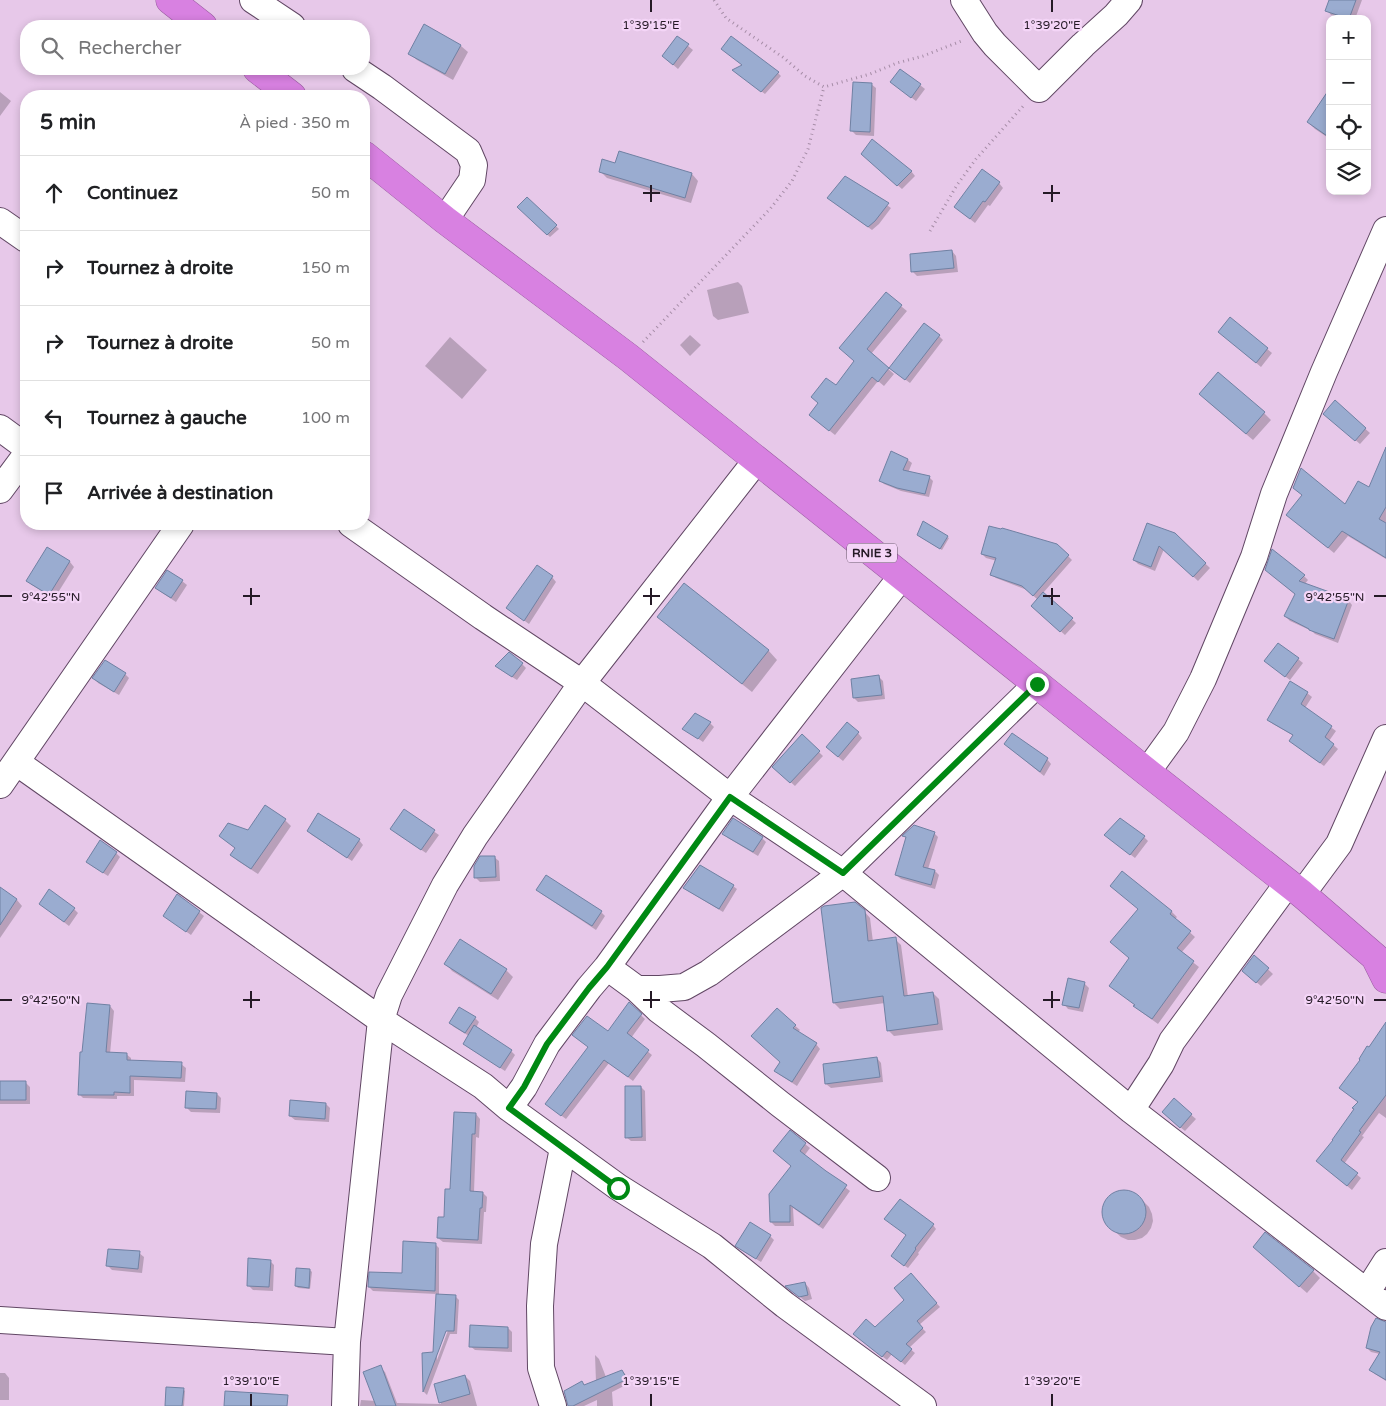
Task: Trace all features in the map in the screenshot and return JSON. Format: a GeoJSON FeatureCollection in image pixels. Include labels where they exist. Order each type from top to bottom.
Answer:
{"type":"FeatureCollection","features":[{"type":"Feature","properties":{"kind":"highway"},"geometry":{"type":"LineString","coordinates":[[170,0],[196,20]]}},
{"type":"Feature","properties":{"kind":"highway"},"geometry":{"type":"LineString","coordinates":[[264,75],[282,90]]}},
{"type":"Feature","properties":{"kind":"highway","name":"RNIE 3"},"geometry":{"type":"LineString","coordinates":[[370,160],[445,220],[628,358],[1295,888],[1382,965]]}},
{"type":"Feature","properties":{"kind":"street"},"geometry":{"type":"LineString","coordinates":[[254,0],[283,20]]}},
{"type":"Feature","properties":{"kind":"street"},"geometry":{"type":"LineString","coordinates":[[964,0],[995,45],[1039,89],[1083,45],[1116,16],[1129,0]]}},
{"type":"Feature","properties":{"kind":"street"},"geometry":{"type":"LineString","coordinates":[[364,75],[468,151],[474,165],[472,180],[445,220]]}},
{"type":"Feature","properties":{"kind":"street"},"geometry":{"type":"LineString","coordinates":[[0,221],[20,235]]}},
{"type":"Feature","properties":{"kind":"street"},"geometry":{"type":"LineString","coordinates":[[1147,772],[1176,732],[1202,679],[1254,557],[1274,494],[1324,372],[1386,230]]}},
{"type":"Feature","properties":{"kind":"street"},"geometry":{"type":"LineString","coordinates":[[0,428],[20,443]]}},
{"type":"Feature","properties":{"kind":"street"},"geometry":{"type":"LineString","coordinates":[[346,1406],[347,1342],[381,1020],[390,995],[445,885],[475,836],[582,683],[756,460]]}},
{"type":"Feature","properties":{"kind":"street"},"geometry":{"type":"LineString","coordinates":[[0,490],[20,463]]}},
{"type":"Feature","properties":{"kind":"street"},"geometry":{"type":"LineString","coordinates":[[0,785],[177,530]]}},
{"type":"Feature","properties":{"kind":"street"},"geometry":{"type":"LineString","coordinates":[[360,530],[483,617],[582,683],[730,797],[843,873],[1131,1110],[1376,1299],[1386,1262]]}},
{"type":"Feature","properties":{"kind":"street"},"geometry":{"type":"LineString","coordinates":[[509,1108],[524,1087],[547,1044],[607,967],[730,797],[902,576]]}},
{"type":"Feature","properties":{"kind":"street"},"geometry":{"type":"LineString","coordinates":[[638,989],[660,990],[684,987],[710,973],[843,873],[1037,684]]}},
{"type":"Feature","properties":{"kind":"street"},"geometry":{"type":"LineString","coordinates":[[1131,1110],[1161,1064],[1172,1041],[1295,888],[1339,844],[1386,738]]}},
{"type":"Feature","properties":{"kind":"street"},"geometry":{"type":"LineString","coordinates":[[16,762],[381,1020],[483,1086],[509,1108],[618,1188],[712,1246],[785,1305],[923,1406]]}},
{"type":"Feature","properties":{"kind":"street"},"geometry":{"type":"LineString","coordinates":[[607,967],[638,989],[659,1010],[876,1178]]}},
{"type":"Feature","properties":{"kind":"street"},"geometry":{"type":"LineString","coordinates":[[553,1406],[541,1368],[540,1306],[544,1244],[563,1148]]}},
{"type":"Feature","properties":{"kind":"street"},"geometry":{"type":"LineString","coordinates":[[0,1320],[347,1342]]}},
{"type":"Feature","properties":{"kind":"path"},"geometry":{"type":"LineString","coordinates":[[714,0],[726,18],[777,53],[805,76],[824,87],[870,74],[985,33]]}},
{"type":"Feature","properties":{"kind":"path"},"geometry":{"type":"LineString","coordinates":[[628,358],[770,209],[792,181],[808,149],[824,87]]}},
{"type":"Feature","properties":{"kind":"path"},"geometry":{"type":"LineString","coordinates":[[930,231],[957,185],[976,159],[1039,89]]}},
{"type":"Feature","properties":{"kind":"building"},"geometry":{"type":"Polygon","coordinates":[[[1329,0],[1356,0],[1350,15],[1337,15],[1325,11],[1329,0]]]}},
{"type":"Feature","properties":{"kind":"building"},"geometry":{"type":"Polygon","coordinates":[[[424,24],[461,45],[445,74],[408,54],[424,24]]]}},
{"type":"Feature","properties":{"kind":"building"},"geometry":{"type":"Polygon","coordinates":[[[677,36],[689,44],[673,65],[662,56],[677,36]]]}},
{"type":"Feature","properties":{"kind":"building"},"geometry":{"type":"Polygon","coordinates":[[[731,36],[779,72],[761,92],[732,70],[742,65],[721,49],[731,36]]]}},
{"type":"Feature","properties":{"kind":"building"},"geometry":{"type":"Polygon","coordinates":[[[900,69],[921,84],[911,98],[890,82],[900,69]]]}},
{"type":"Feature","properties":{"kind":"building"},"geometry":{"type":"Polygon","coordinates":[[[853,82],[872,83],[870,132],[850,131],[853,82]]]}},
{"type":"Feature","properties":{"kind":"building"},"geometry":{"type":"Polygon","coordinates":[[[1326,94],[1326,135],[1307,122],[1326,94]]]}},
{"type":"Feature","properties":{"kind":"building"},"geometry":{"type":"Polygon","coordinates":[[[872,139],[912,171],[897,186],[861,154],[872,139]]]}},
{"type":"Feature","properties":{"kind":"building"},"geometry":{"type":"Polygon","coordinates":[[[619,151],[692,173],[685,198],[599,172],[602,159],[615,163],[619,151]]]}},
{"type":"Feature","properties":{"kind":"building"},"geometry":{"type":"Polygon","coordinates":[[[982,169],[1000,182],[970,219],[954,207],[982,169]]]}},
{"type":"Feature","properties":{"kind":"building"},"geometry":{"type":"Polygon","coordinates":[[[845,176],[889,203],[868,227],[827,198],[845,176]]]}},
{"type":"Feature","properties":{"kind":"building"},"geometry":{"type":"Polygon","coordinates":[[[527,197],[557,225],[547,235],[517,207],[527,197]]]}},
{"type":"Feature","properties":{"kind":"building"},"geometry":{"type":"Polygon","coordinates":[[[952,250],[954,268],[911,272],[910,254],[952,250]]]}},
{"type":"Feature","properties":{"kind":"building"},"geometry":{"type":"Polygon","coordinates":[[[886,292],[902,305],[867,349],[889,368],[878,382],[872,377],[829,431],[809,415],[818,403],[811,397],[826,378],[836,385],[854,361],[839,348],[886,292]]]}},
{"type":"Feature","properties":{"kind":"building"},"geometry":{"type":"Polygon","coordinates":[[[1230,317],[1268,348],[1256,363],[1218,332],[1230,317]]]}},
{"type":"Feature","properties":{"kind":"building"},"geometry":{"type":"Polygon","coordinates":[[[924,323],[940,335],[905,380],[889,368],[924,323]]]}},
{"type":"Feature","properties":{"kind":"building"},"geometry":{"type":"Polygon","coordinates":[[[1218,372],[1265,412],[1246,434],[1199,394],[1218,372]]]}},
{"type":"Feature","properties":{"kind":"building"},"geometry":{"type":"Polygon","coordinates":[[[1335,400],[1366,428],[1355,441],[1323,414],[1335,400]]]}},
{"type":"Feature","properties":{"kind":"building"},"geometry":{"type":"Polygon","coordinates":[[[1386,447],[1386,507],[1379,519],[1386,523],[1386,558],[1342,531],[1328,548],[1286,515],[1302,495],[1293,488],[1301,468],[1345,504],[1358,481],[1369,487],[1386,447]]]}},
{"type":"Feature","properties":{"kind":"building"},"geometry":{"type":"Polygon","coordinates":[[[891,451],[908,459],[903,470],[930,476],[925,494],[897,488],[879,481],[891,451]]]}},
{"type":"Feature","properties":{"kind":"building"},"geometry":{"type":"Polygon","coordinates":[[[923,521],[948,536],[940,549],[917,535],[923,521]]]}},
{"type":"Feature","properties":{"kind":"building"},"geometry":{"type":"Polygon","coordinates":[[[1147,523],[1175,533],[1206,563],[1193,577],[1159,546],[1151,567],[1133,560],[1147,523]]]}},
{"type":"Feature","properties":{"kind":"building"},"geometry":{"type":"Polygon","coordinates":[[[989,526],[1057,544],[1069,555],[1033,596],[1022,586],[990,575],[996,558],[981,554],[989,526]]]}},
{"type":"Feature","properties":{"kind":"building"},"geometry":{"type":"Polygon","coordinates":[[[47,547],[70,561],[49,595],[26,581],[47,547]]]}},
{"type":"Feature","properties":{"kind":"building"},"geometry":{"type":"Polygon","coordinates":[[[1272,549],[1305,575],[1299,581],[1349,599],[1334,639],[1309,630],[1284,616],[1295,594],[1265,570],[1272,549]]]}},
{"type":"Feature","properties":{"kind":"building"},"geometry":{"type":"Polygon","coordinates":[[[537,565],[553,576],[524,621],[506,608],[537,565]]]}},
{"type":"Feature","properties":{"kind":"building"},"geometry":{"type":"Polygon","coordinates":[[[167,570],[183,580],[171,598],[155,588],[167,570]]]}},
{"type":"Feature","properties":{"kind":"building"},"geometry":{"type":"Polygon","coordinates":[[[684,583],[769,650],[742,684],[657,617],[684,583]]]}},
{"type":"Feature","properties":{"kind":"building"},"geometry":{"type":"Polygon","coordinates":[[[1043,592],[1073,618],[1060,632],[1031,606],[1043,592]]]}},
{"type":"Feature","properties":{"kind":"building"},"geometry":{"type":"Polygon","coordinates":[[[1278,643],[1299,658],[1285,677],[1264,661],[1278,643]]]}},
{"type":"Feature","properties":{"kind":"building"},"geometry":{"type":"Polygon","coordinates":[[[509,652],[523,663],[512,677],[495,666],[509,652]]]}},
{"type":"Feature","properties":{"kind":"building"},"geometry":{"type":"Polygon","coordinates":[[[105,660],[126,673],[114,692],[92,678],[105,660]]]}},
{"type":"Feature","properties":{"kind":"building"},"geometry":{"type":"Polygon","coordinates":[[[879,675],[882,695],[853,698],[851,679],[879,675]]]}},
{"type":"Feature","properties":{"kind":"building"},"geometry":{"type":"Polygon","coordinates":[[[1290,681],[1308,692],[1301,704],[1332,726],[1325,737],[1334,744],[1320,763],[1289,741],[1293,735],[1267,720],[1290,681]]]}},
{"type":"Feature","properties":{"kind":"building"},"geometry":{"type":"Polygon","coordinates":[[[695,713],[711,722],[698,739],[682,729],[695,713]]]}},
{"type":"Feature","properties":{"kind":"building"},"geometry":{"type":"Polygon","coordinates":[[[847,722],[859,732],[838,757],[826,747],[847,722]]]}},
{"type":"Feature","properties":{"kind":"building"},"geometry":{"type":"Polygon","coordinates":[[[1012,733],[1048,758],[1040,772],[1004,744],[1012,733]]]}},
{"type":"Feature","properties":{"kind":"building"},"geometry":{"type":"Polygon","coordinates":[[[802,734],[820,751],[790,783],[772,767],[802,734]]]}},
{"type":"Feature","properties":{"kind":"building"},"geometry":{"type":"Polygon","coordinates":[[[265,805],[286,819],[251,869],[230,855],[235,848],[219,836],[228,823],[248,830],[265,805]]]}},
{"type":"Feature","properties":{"kind":"building"},"geometry":{"type":"Polygon","coordinates":[[[404,809],[435,830],[421,850],[390,829],[404,809]]]}},
{"type":"Feature","properties":{"kind":"building"},"geometry":{"type":"Polygon","coordinates":[[[318,813],[360,839],[347,858],[307,831],[318,813]]]}},
{"type":"Feature","properties":{"kind":"building"},"geometry":{"type":"Polygon","coordinates":[[[733,818],[763,837],[753,852],[722,834],[733,818]]]}},
{"type":"Feature","properties":{"kind":"building"},"geometry":{"type":"Polygon","coordinates":[[[1120,818],[1145,836],[1130,855],[1104,835],[1120,818]]]}},
{"type":"Feature","properties":{"kind":"building"},"geometry":{"type":"Polygon","coordinates":[[[914,825],[935,832],[923,867],[935,870],[931,885],[895,875],[906,837],[902,836],[914,825]]]}},
{"type":"Feature","properties":{"kind":"building"},"geometry":{"type":"Polygon","coordinates":[[[100,840],[117,852],[103,873],[86,862],[100,840]]]}},
{"type":"Feature","properties":{"kind":"building"},"geometry":{"type":"Polygon","coordinates":[[[480,856],[495,856],[496,877],[474,878],[474,866],[480,856]]]}},
{"type":"Feature","properties":{"kind":"building"},"geometry":{"type":"Polygon","coordinates":[[[700,865],[734,885],[719,909],[683,888],[700,865]]]}},
{"type":"Feature","properties":{"kind":"building"},"geometry":{"type":"Polygon","coordinates":[[[1122,871],[1172,911],[1170,914],[1191,931],[1177,948],[1194,961],[1152,1019],[1109,986],[1129,958],[1110,942],[1138,909],[1110,886],[1122,871]]]}},
{"type":"Feature","properties":{"kind":"building"},"geometry":{"type":"Polygon","coordinates":[[[546,875],[602,911],[592,926],[536,890],[546,875]]]}},
{"type":"Feature","properties":{"kind":"building"},"geometry":{"type":"Polygon","coordinates":[[[0,887],[17,899],[0,925],[0,887]]]}},
{"type":"Feature","properties":{"kind":"building"},"geometry":{"type":"Polygon","coordinates":[[[49,889],[75,908],[64,922],[39,904],[49,889]]]}},
{"type":"Feature","properties":{"kind":"building"},"geometry":{"type":"Polygon","coordinates":[[[177,894],[200,911],[186,932],[163,916],[177,894]]]}},
{"type":"Feature","properties":{"kind":"building"},"geometry":{"type":"Polygon","coordinates":[[[855,902],[865,910],[868,941],[896,937],[904,996],[933,992],[938,1024],[887,1031],[883,996],[833,1003],[821,908],[855,902]]]}},
{"type":"Feature","properties":{"kind":"building"},"geometry":{"type":"Polygon","coordinates":[[[460,939],[507,969],[491,994],[444,964],[460,939]]]}},
{"type":"Feature","properties":{"kind":"building"},"geometry":{"type":"Polygon","coordinates":[[[1254,955],[1269,968],[1256,983],[1242,971],[1254,955]]]}},
{"type":"Feature","properties":{"kind":"building"},"geometry":{"type":"Polygon","coordinates":[[[1068,978],[1085,982],[1079,1008],[1062,1005],[1068,978]]]}},
{"type":"Feature","properties":{"kind":"building"},"geometry":{"type":"Polygon","coordinates":[[[629,1002],[642,1014],[627,1033],[649,1050],[628,1077],[604,1060],[561,1116],[545,1104],[588,1047],[572,1035],[587,1016],[608,1031],[629,1002]]]}},
{"type":"Feature","properties":{"kind":"building"},"geometry":{"type":"Polygon","coordinates":[[[87,1003],[110,1005],[106,1052],[127,1053],[127,1060],[182,1062],[181,1078],[130,1076],[130,1093],[114,1092],[114,1095],[78,1095],[80,1052],[82,1052],[87,1003]]]}},
{"type":"Feature","properties":{"kind":"building"},"geometry":{"type":"Polygon","coordinates":[[[459,1007],[476,1017],[465,1033],[449,1023],[459,1007]]]}},
{"type":"Feature","properties":{"kind":"building"},"geometry":{"type":"Polygon","coordinates":[[[777,1008],[796,1025],[793,1028],[817,1043],[792,1082],[774,1071],[780,1062],[751,1036],[777,1008]]]}},
{"type":"Feature","properties":{"kind":"building"},"geometry":{"type":"Polygon","coordinates":[[[1386,1022],[1386,1095],[1359,1131],[1361,1132],[1341,1160],[1358,1173],[1347,1186],[1316,1161],[1333,1140],[1354,1109],[1352,1108],[1358,1102],[1339,1088],[1360,1060],[1367,1046],[1369,1047],[1386,1022]]]}},
{"type":"Feature","properties":{"kind":"building"},"geometry":{"type":"Polygon","coordinates":[[[474,1025],[512,1050],[500,1068],[463,1044],[474,1025]]]}},
{"type":"Feature","properties":{"kind":"building"},"geometry":{"type":"Polygon","coordinates":[[[877,1057],[880,1077],[825,1084],[823,1064],[877,1057]]]}},
{"type":"Feature","properties":{"kind":"building"},"geometry":{"type":"Polygon","coordinates":[[[0,1081],[26,1081],[26,1100],[0,1100],[0,1081]]]}},
{"type":"Feature","properties":{"kind":"building"},"geometry":{"type":"Polygon","coordinates":[[[625,1086],[641,1086],[642,1137],[625,1138],[625,1086]]]}},
{"type":"Feature","properties":{"kind":"building"},"geometry":{"type":"Polygon","coordinates":[[[186,1091],[217,1093],[216,1109],[185,1108],[186,1091]]]}},
{"type":"Feature","properties":{"kind":"building"},"geometry":{"type":"Polygon","coordinates":[[[1174,1098],[1192,1114],[1180,1128],[1162,1112],[1174,1098]]]}},
{"type":"Feature","properties":{"kind":"building"},"geometry":{"type":"Polygon","coordinates":[[[290,1100],[326,1103],[325,1119],[289,1116],[290,1100]]]}},
{"type":"Feature","properties":{"kind":"building"},"geometry":{"type":"Polygon","coordinates":[[[454,1112],[476,1113],[475,1134],[472,1134],[470,1191],[483,1192],[478,1240],[437,1238],[438,1217],[444,1217],[445,1189],[450,1189],[454,1112]]]}},
{"type":"Feature","properties":{"kind":"building"},"geometry":{"type":"Polygon","coordinates":[[[790,1130],[806,1143],[800,1151],[847,1185],[819,1225],[790,1205],[790,1222],[770,1222],[769,1194],[791,1166],[773,1151],[790,1130]]]}},
{"type":"Feature","properties":{"kind":"building"},"geometry":{"type":"Polygon","coordinates":[[[1120,1190],[1128,1190],[1140,1196],[1146,1212],[1140,1228],[1128,1234],[1120,1234],[1108,1228],[1102,1216],[1102,1208],[1108,1196],[1120,1190]]]}},
{"type":"Feature","properties":{"kind":"building"},"geometry":{"type":"Polygon","coordinates":[[[900,1199],[934,1224],[915,1248],[904,1266],[891,1256],[906,1235],[884,1219],[900,1199]]]}},
{"type":"Feature","properties":{"kind":"building"},"geometry":{"type":"Polygon","coordinates":[[[750,1222],[771,1235],[756,1259],[735,1246],[750,1222]]]}},
{"type":"Feature","properties":{"kind":"building"},"geometry":{"type":"Polygon","coordinates":[[[1265,1232],[1314,1270],[1299,1287],[1253,1247],[1265,1232]]]}},
{"type":"Feature","properties":{"kind":"building"},"geometry":{"type":"Polygon","coordinates":[[[403,1241],[436,1243],[435,1291],[368,1287],[369,1272],[402,1273],[403,1241]]]}},
{"type":"Feature","properties":{"kind":"building"},"geometry":{"type":"Polygon","coordinates":[[[108,1249],[140,1251],[138,1269],[106,1266],[108,1249]]]}},
{"type":"Feature","properties":{"kind":"building"},"geometry":{"type":"Polygon","coordinates":[[[248,1258],[271,1260],[269,1287],[247,1286],[248,1258]]]}},
{"type":"Feature","properties":{"kind":"building"},"geometry":{"type":"Polygon","coordinates":[[[296,1268],[310,1269],[309,1288],[295,1286],[296,1268]]]}},
{"type":"Feature","properties":{"kind":"building"},"geometry":{"type":"Polygon","coordinates":[[[911,1273],[937,1303],[917,1321],[923,1328],[906,1344],[912,1349],[901,1362],[887,1351],[882,1357],[853,1334],[866,1319],[875,1327],[904,1300],[894,1288],[911,1273]]]}},
{"type":"Feature","properties":{"kind":"building"},"geometry":{"type":"Polygon","coordinates":[[[805,1282],[808,1295],[799,1297],[785,1286],[805,1282]]]}},
{"type":"Feature","properties":{"kind":"building"},"geometry":{"type":"Polygon","coordinates":[[[436,1294],[456,1295],[454,1331],[446,1331],[423,1392],[422,1353],[433,1352],[436,1294]]]}},
{"type":"Feature","properties":{"kind":"building"},"geometry":{"type":"Polygon","coordinates":[[[1376,1318],[1386,1322],[1386,1380],[1369,1370],[1380,1352],[1366,1348],[1371,1327],[1376,1318]]]}},
{"type":"Feature","properties":{"kind":"building"},"geometry":{"type":"Polygon","coordinates":[[[470,1325],[508,1327],[508,1348],[469,1347],[470,1325]]]}},
{"type":"Feature","properties":{"kind":"building"},"geometry":{"type":"Polygon","coordinates":[[[381,1365],[396,1406],[376,1406],[363,1372],[381,1365]]]}},
{"type":"Feature","properties":{"kind":"building"},"geometry":{"type":"Polygon","coordinates":[[[622,1370],[627,1379],[573,1406],[568,1406],[564,1391],[582,1381],[584,1385],[622,1370]]]}},
{"type":"Feature","properties":{"kind":"building"},"geometry":{"type":"Polygon","coordinates":[[[465,1375],[470,1394],[439,1403],[434,1384],[465,1375]]]}},
{"type":"Feature","properties":{"kind":"building"},"geometry":{"type":"Polygon","coordinates":[[[166,1387],[184,1388],[182,1406],[165,1406],[166,1387]]]}},
{"type":"Feature","properties":{"kind":"building"},"geometry":{"type":"Polygon","coordinates":[[[225,1391],[288,1395],[287,1406],[224,1406],[225,1391]]]}},
{"type":"Feature","properties":{"kind":"route"},"geometry":{"type":"LineString","coordinates":[[618,1188],[509,1108],[524,1087],[547,1044],[607,967],[730,797],[843,873],[1037,684]]}}]}
